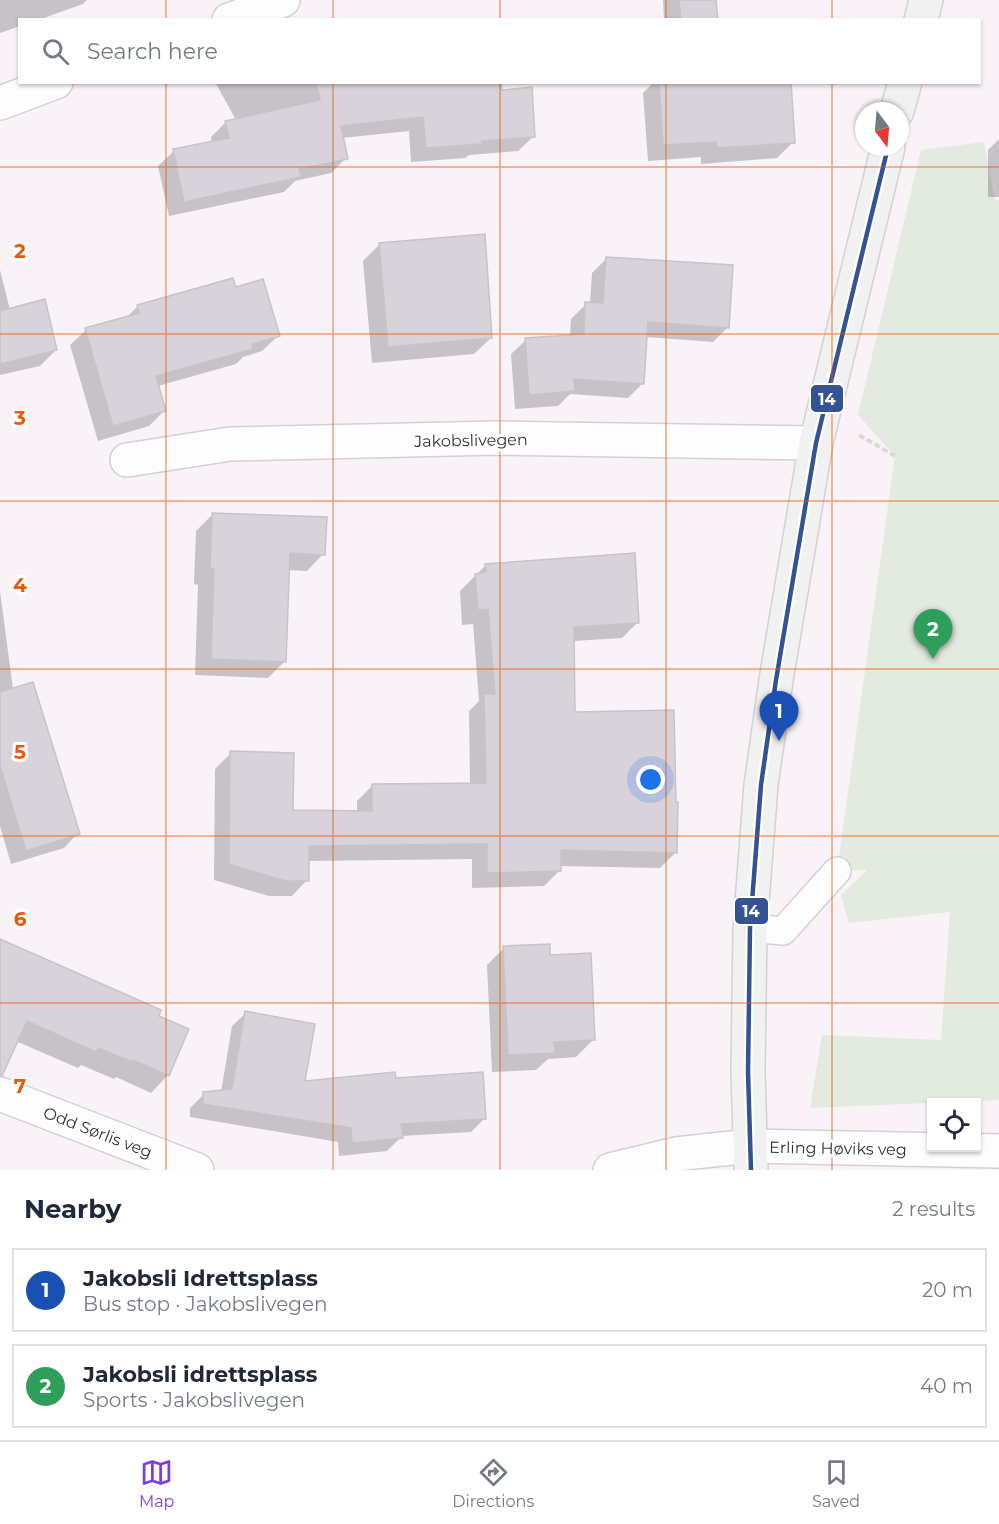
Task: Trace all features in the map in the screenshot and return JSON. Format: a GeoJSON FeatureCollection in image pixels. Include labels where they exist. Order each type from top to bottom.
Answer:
{"type":"FeatureCollection","features":[{"type":"Feature","properties":{"kind":"street"},"geometry":{"type":"LineString","coordinates":[[234,18],[283,0]]}},
{"type":"Feature","properties":{"kind":"street"},"geometry":{"type":"LineString","coordinates":[[922,18],[926,0]]}},
{"type":"Feature","properties":{"kind":"street"},"geometry":{"type":"LineString","coordinates":[[0,103],[51,84]]}},
{"type":"Feature","properties":{"kind":"street"},"geometry":{"type":"LineString","coordinates":[[899,102],[904,84]]}},
{"type":"Feature","properties":{"kind":"street"},"geometry":{"type":"LineString","coordinates":[[610,1170],[676,1154],[750,1158],[748,1072],[750,928],[761,785],[776,680],[816,443],[886,156]]}},
{"type":"Feature","properties":{"kind":"street","name":"Jakobslivegen"},"geometry":{"type":"LineString","coordinates":[[127,460],[230,444],[496,438],[816,443]]}},
{"type":"Feature","properties":{"kind":"street","name":"Odd Sørlis veg"},"geometry":{"type":"LineString","coordinates":[[0,1095],[197,1170]]}},
{"type":"Feature","properties":{"kind":"street","name":"Erling Høviks veg"},"geometry":{"type":"LineString","coordinates":[[750,1158],[999,1151]]}},
{"type":"Feature","properties":{"kind":"lane"},"geometry":{"type":"LineString","coordinates":[[750,928],[783,931],[837,871]]}},
{"type":"Feature","properties":{"kind":"shaded area"},"geometry":{"type":"Polygon","coordinates":[[[984,142],[995,199],[999,201],[999,1100],[927,1098],[927,1103],[810,1108],[822,1035],[941,1040],[950,912],[849,923],[841,895],[867,870],[837,871],[895,456],[858,415],[921,150],[984,142]]]}},
{"type":"Feature","properties":{"kind":"building"},"geometry":{"type":"Polygon","coordinates":[[[679,0],[716,0],[718,18],[681,18],[679,0]]]}},
{"type":"Feature","properties":{"kind":"building"},"geometry":{"type":"Polygon","coordinates":[[[316,84],[501,84],[502,90],[532,87],[535,137],[426,148],[423,117],[341,126],[348,159],[299,169],[301,177],[184,202],[173,149],[229,138],[225,121],[320,100],[316,84]]]}},
{"type":"Feature","properties":{"kind":"building"},"geometry":{"type":"Polygon","coordinates":[[[659,84],[791,84],[795,143],[717,148],[716,142],[663,145],[659,84]]]}},
{"type":"Feature","properties":{"kind":"building"},"geometry":{"type":"Polygon","coordinates":[[[485,234],[492,338],[388,347],[379,243],[485,234]]]}},
{"type":"Feature","properties":{"kind":"building"},"geometry":{"type":"Polygon","coordinates":[[[606,257],[733,265],[729,328],[648,322],[644,384],[574,379],[575,391],[529,395],[525,338],[584,334],[585,302],[603,303],[606,257]]]}},
{"type":"Feature","properties":{"kind":"building"},"geometry":{"type":"Polygon","coordinates":[[[233,278],[236,287],[263,279],[280,336],[252,344],[253,349],[156,376],[166,411],[113,426],[85,328],[139,313],[137,305],[233,278]]]}},
{"type":"Feature","properties":{"kind":"building"},"geometry":{"type":"Polygon","coordinates":[[[45,299],[57,350],[0,364],[0,311],[45,299]]]}},
{"type":"Feature","properties":{"kind":"building"},"geometry":{"type":"Polygon","coordinates":[[[212,513],[327,517],[325,555],[290,553],[286,662],[211,659],[214,569],[210,568],[212,513]]]}},
{"type":"Feature","properties":{"kind":"building"},"geometry":{"type":"Polygon","coordinates":[[[635,553],[639,623],[574,627],[575,712],[674,710],[676,802],[678,802],[677,853],[561,850],[561,871],[487,873],[487,844],[309,846],[309,881],[285,881],[229,864],[230,751],[294,753],[293,810],[372,811],[372,784],[486,783],[484,694],[495,694],[488,609],[478,610],[475,574],[486,572],[485,564],[635,553]]]}},
{"type":"Feature","properties":{"kind":"building"},"geometry":{"type":"Polygon","coordinates":[[[33,682],[80,834],[26,851],[0,766],[0,692],[33,682]]]}},
{"type":"Feature","properties":{"kind":"building"},"geometry":{"type":"Polygon","coordinates":[[[0,939],[161,1010],[159,1016],[189,1029],[169,1076],[98,1048],[96,1052],[27,1021],[0,1076],[0,939]]]}},
{"type":"Feature","properties":{"kind":"building"},"geometry":{"type":"Polygon","coordinates":[[[550,944],[550,955],[591,953],[595,1040],[554,1042],[555,1053],[508,1055],[503,946],[550,944]]]}},
{"type":"Feature","properties":{"kind":"building"},"geometry":{"type":"Polygon","coordinates":[[[245,1011],[315,1024],[305,1081],[395,1072],[396,1078],[483,1072],[486,1119],[401,1124],[403,1138],[352,1143],[351,1128],[203,1104],[203,1092],[232,1089],[245,1011]]]}},
{"type":"Feature","properties":{"kind":"transit line","name":"14"},"geometry":{"type":"LineString","coordinates":[[751,1170],[748,1072],[750,928],[761,785],[776,680],[816,443],[886,156]]}},
{"type":"Feature","properties":{"kind":"place","name":"Jakobsli idrettsplass"},"geometry":{"type":"Point","coordinates":[933,659]}},
{"type":"Feature","properties":{"kind":"place","name":"Jakobsli Idrettsplass"},"geometry":{"type":"Point","coordinates":[779,741]}}]}
